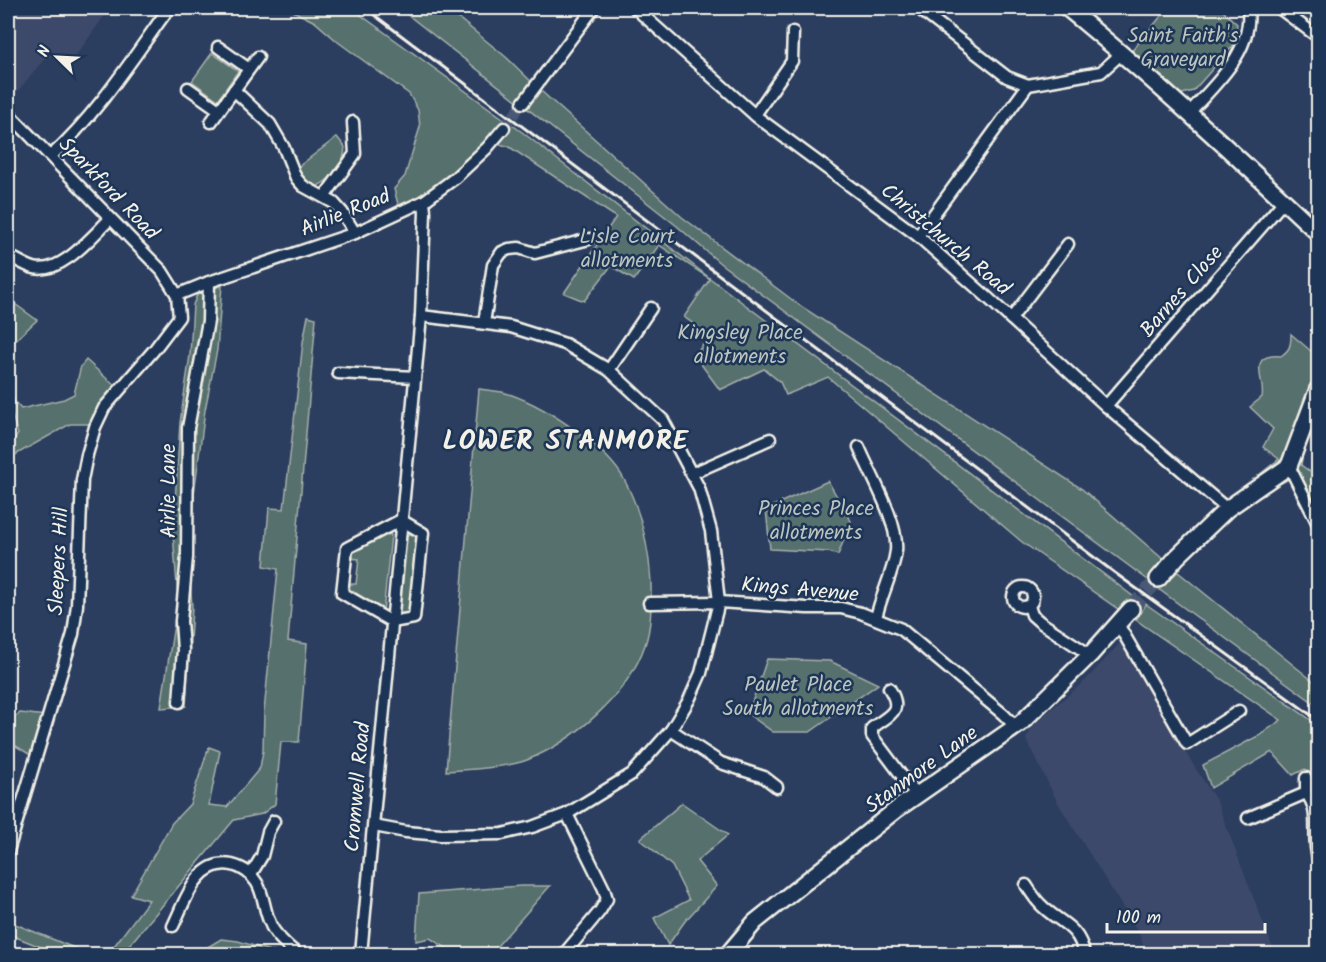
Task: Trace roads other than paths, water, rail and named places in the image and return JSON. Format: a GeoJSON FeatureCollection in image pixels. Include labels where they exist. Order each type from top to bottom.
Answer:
{"type":"FeatureCollection","features":[{"type":"Feature","properties":{"kind":"street"},"geometry":{"type":"LineString","coordinates":[[51,156],[77,132],[169,8]]}},
{"type":"Feature","properties":{"kind":"street"},"geometry":{"type":"LineString","coordinates":[[523,103],[594,8]]}},
{"type":"Feature","properties":{"kind":"street","name":"Christchurch Road"},"geometry":{"type":"LineString","coordinates":[[635,8],[755,115],[918,236],[1106,406],[1227,509]]}},
{"type":"Feature","properties":{"kind":"street"},"geometry":{"type":"LineString","coordinates":[[918,8],[1007,77],[1028,85],[1101,72],[1122,53]]}},
{"type":"Feature","properties":{"kind":"street"},"geometry":{"type":"LineString","coordinates":[[1067,8],[1189,113],[1318,233]]}},
{"type":"Feature","properties":{"kind":"street"},"geometry":{"type":"LineString","coordinates":[[1189,113],[1236,59],[1248,29],[1248,8]]}},
{"type":"Feature","properties":{"kind":"street"},"geometry":{"type":"LineString","coordinates":[[1279,8],[1318,37]]}},
{"type":"Feature","properties":{"kind":"street"},"geometry":{"type":"LineString","coordinates":[[755,115],[792,61],[793,32]]}},
{"type":"Feature","properties":{"kind":"street"},"geometry":{"type":"LineString","coordinates":[[218,47],[249,69]]}},
{"type":"Feature","properties":{"kind":"street"},"geometry":{"type":"LineString","coordinates":[[211,122],[258,57]]}},
{"type":"Feature","properties":{"kind":"street"},"geometry":{"type":"LineString","coordinates":[[918,236],[1028,85]]}},
{"type":"Feature","properties":{"kind":"street"},"geometry":{"type":"LineString","coordinates":[[188,88],[219,110]]}},
{"type":"Feature","properties":{"kind":"street"},"geometry":{"type":"LineString","coordinates":[[234,90],[270,124],[284,148],[296,178],[303,186],[324,197],[342,212],[355,233]]}},
{"type":"Feature","properties":{"kind":"street","name":"Sparkford Road"},"geometry":{"type":"LineString","coordinates":[[8,112],[162,271],[177,295]]}},
{"type":"Feature","properties":{"kind":"street"},"geometry":{"type":"LineString","coordinates":[[324,197],[355,154],[353,122]]}},
{"type":"Feature","properties":{"kind":"street","name":"Airlie Road"},"geometry":{"type":"LineString","coordinates":[[177,295],[355,233],[424,201],[455,178],[487,148],[504,128]]}},
{"type":"Feature","properties":{"kind":"street","name":"Cromwell Road"},"geometry":{"type":"LineString","coordinates":[[361,954],[421,316],[424,201]]}},
{"type":"Feature","properties":{"kind":"street","name":"Barnes Close"},"geometry":{"type":"LineString","coordinates":[[1106,406],[1284,201]]}},
{"type":"Feature","properties":{"kind":"street"},"geometry":{"type":"LineString","coordinates":[[9,256],[35,269],[58,265],[71,256],[110,219]]}},
{"type":"Feature","properties":{"kind":"street"},"geometry":{"type":"LineString","coordinates":[[484,323],[493,265],[502,252],[519,248],[535,253],[589,239]]}},
{"type":"Feature","properties":{"kind":"street"},"geometry":{"type":"LineString","coordinates":[[1011,320],[1068,244]]}},
{"type":"Feature","properties":{"kind":"street","name":"Airlie Lane"},"geometry":{"type":"LineString","coordinates":[[179,702],[183,650],[181,621],[188,557],[188,428],[208,321],[209,282]]}},
{"type":"Feature","properties":{"kind":"street","name":"Sleepers Hill"},"geometry":{"type":"LineString","coordinates":[[8,851],[73,634],[77,605],[82,480],[95,427],[108,403],[179,317],[177,295]]}},
{"type":"Feature","properties":{"kind":"street"},"geometry":{"type":"LineString","coordinates":[[609,370],[651,308]]}},
{"type":"Feature","properties":{"kind":"street"},"geometry":{"type":"LineString","coordinates":[[374,826],[441,835],[502,834],[532,827],[567,814],[632,774],[671,730],[689,700],[701,673],[719,602],[711,531],[699,488],[663,420],[609,370],[565,344],[511,327],[421,316]]}},
{"type":"Feature","properties":{"kind":"street"},"geometry":{"type":"LineString","coordinates":[[338,373],[415,378]]}},
{"type":"Feature","properties":{"kind":"street"},"geometry":{"type":"LineString","coordinates":[[1158,579],[1177,557],[1227,509],[1289,466],[1318,389]]}},
{"type":"Feature","properties":{"kind":"street"},"geometry":{"type":"LineString","coordinates":[[693,473],[770,439]]}},
{"type":"Feature","properties":{"kind":"street"},"geometry":{"type":"LineString","coordinates":[[859,447],[888,514],[896,548],[876,618]]}},
{"type":"Feature","properties":{"kind":"street"},"geometry":{"type":"LineString","coordinates":[[1289,466],[1318,524]]}},
{"type":"Feature","properties":{"kind":"street"},"geometry":{"type":"LineString","coordinates":[[401,520],[423,533],[414,618],[392,622],[342,593],[347,548],[401,520]]}},
{"type":"Feature","properties":{"kind":"street","name":"Kings Avenue"},"geometry":{"type":"LineString","coordinates":[[649,603],[719,602],[841,608],[876,618],[901,629],[1016,727]]}},
{"type":"Feature","properties":{"kind":"street"},"geometry":{"type":"LineString","coordinates":[[1029,606],[1032,615],[1040,622],[1090,655]]}},
{"type":"Feature","properties":{"kind":"street","name":"Stanmore Lane"},"geometry":{"type":"LineString","coordinates":[[728,954],[755,922],[916,796],[1016,727],[1056,691],[1131,609]]}},
{"type":"Feature","properties":{"kind":"street"},"geometry":{"type":"LineString","coordinates":[[1118,624],[1187,744],[1239,711]]}},
{"type":"Feature","properties":{"kind":"street"},"geometry":{"type":"LineString","coordinates":[[889,688],[896,700],[896,706],[872,728],[872,736],[916,796]]}},
{"type":"Feature","properties":{"kind":"street"},"geometry":{"type":"LineString","coordinates":[[671,730],[721,763],[764,777],[777,787]]}},
{"type":"Feature","properties":{"kind":"street"},"geometry":{"type":"LineString","coordinates":[[1306,778],[1306,793],[1313,802],[1315,812],[1318,858]]}},
{"type":"Feature","properties":{"kind":"street"},"geometry":{"type":"LineString","coordinates":[[1248,818],[1306,793]]}},
{"type":"Feature","properties":{"kind":"street"},"geometry":{"type":"LineString","coordinates":[[564,954],[600,911],[607,899],[567,814]]}},
{"type":"Feature","properties":{"kind":"street"},"geometry":{"type":"LineString","coordinates":[[251,874],[262,856],[268,832],[274,821]]}},
{"type":"Feature","properties":{"kind":"street"},"geometry":{"type":"LineString","coordinates":[[173,926],[183,903],[203,872],[220,864],[238,867],[251,874],[261,894],[270,924],[297,954]]}},
{"type":"Feature","properties":{"kind":"street"},"geometry":{"type":"LineString","coordinates":[[1026,885],[1039,903],[1078,936],[1084,954]]}},
{"type":"Feature","properties":{"kind":"tunnel"},"geometry":{"type":"LineString","coordinates":[[504,128],[523,103]]}},
{"type":"Feature","properties":{"kind":"tunnel"},"geometry":{"type":"LineString","coordinates":[[1131,609],[1158,579]]}},
{"type":"Feature","properties":{"kind":"railway"},"geometry":{"type":"LineString","coordinates":[[365,8],[1115,573],[1318,720]]}},
{"type":"Feature","properties":{"kind":"district","name":"LOWER STANMORE"},"geometry":{"type":"Point","coordinates":[566,440]}},
{"type":"Feature","properties":{"kind":"park label","name":"Saint Faith's Graveyard"},"geometry":{"type":"Point","coordinates":[1183,47]}},
{"type":"Feature","properties":{"kind":"park label","name":"Lisle Court allotments"},"geometry":{"type":"Point","coordinates":[627,248]}},
{"type":"Feature","properties":{"kind":"park label","name":"Kingsley Place allotments"},"geometry":{"type":"Point","coordinates":[740,344]}},
{"type":"Feature","properties":{"kind":"park label","name":"Princes Place allotments"},"geometry":{"type":"Point","coordinates":[816,520]}},
{"type":"Feature","properties":{"kind":"park label","name":"Paulet Place South allotments"},"geometry":{"type":"Point","coordinates":[798,696]}}]}
